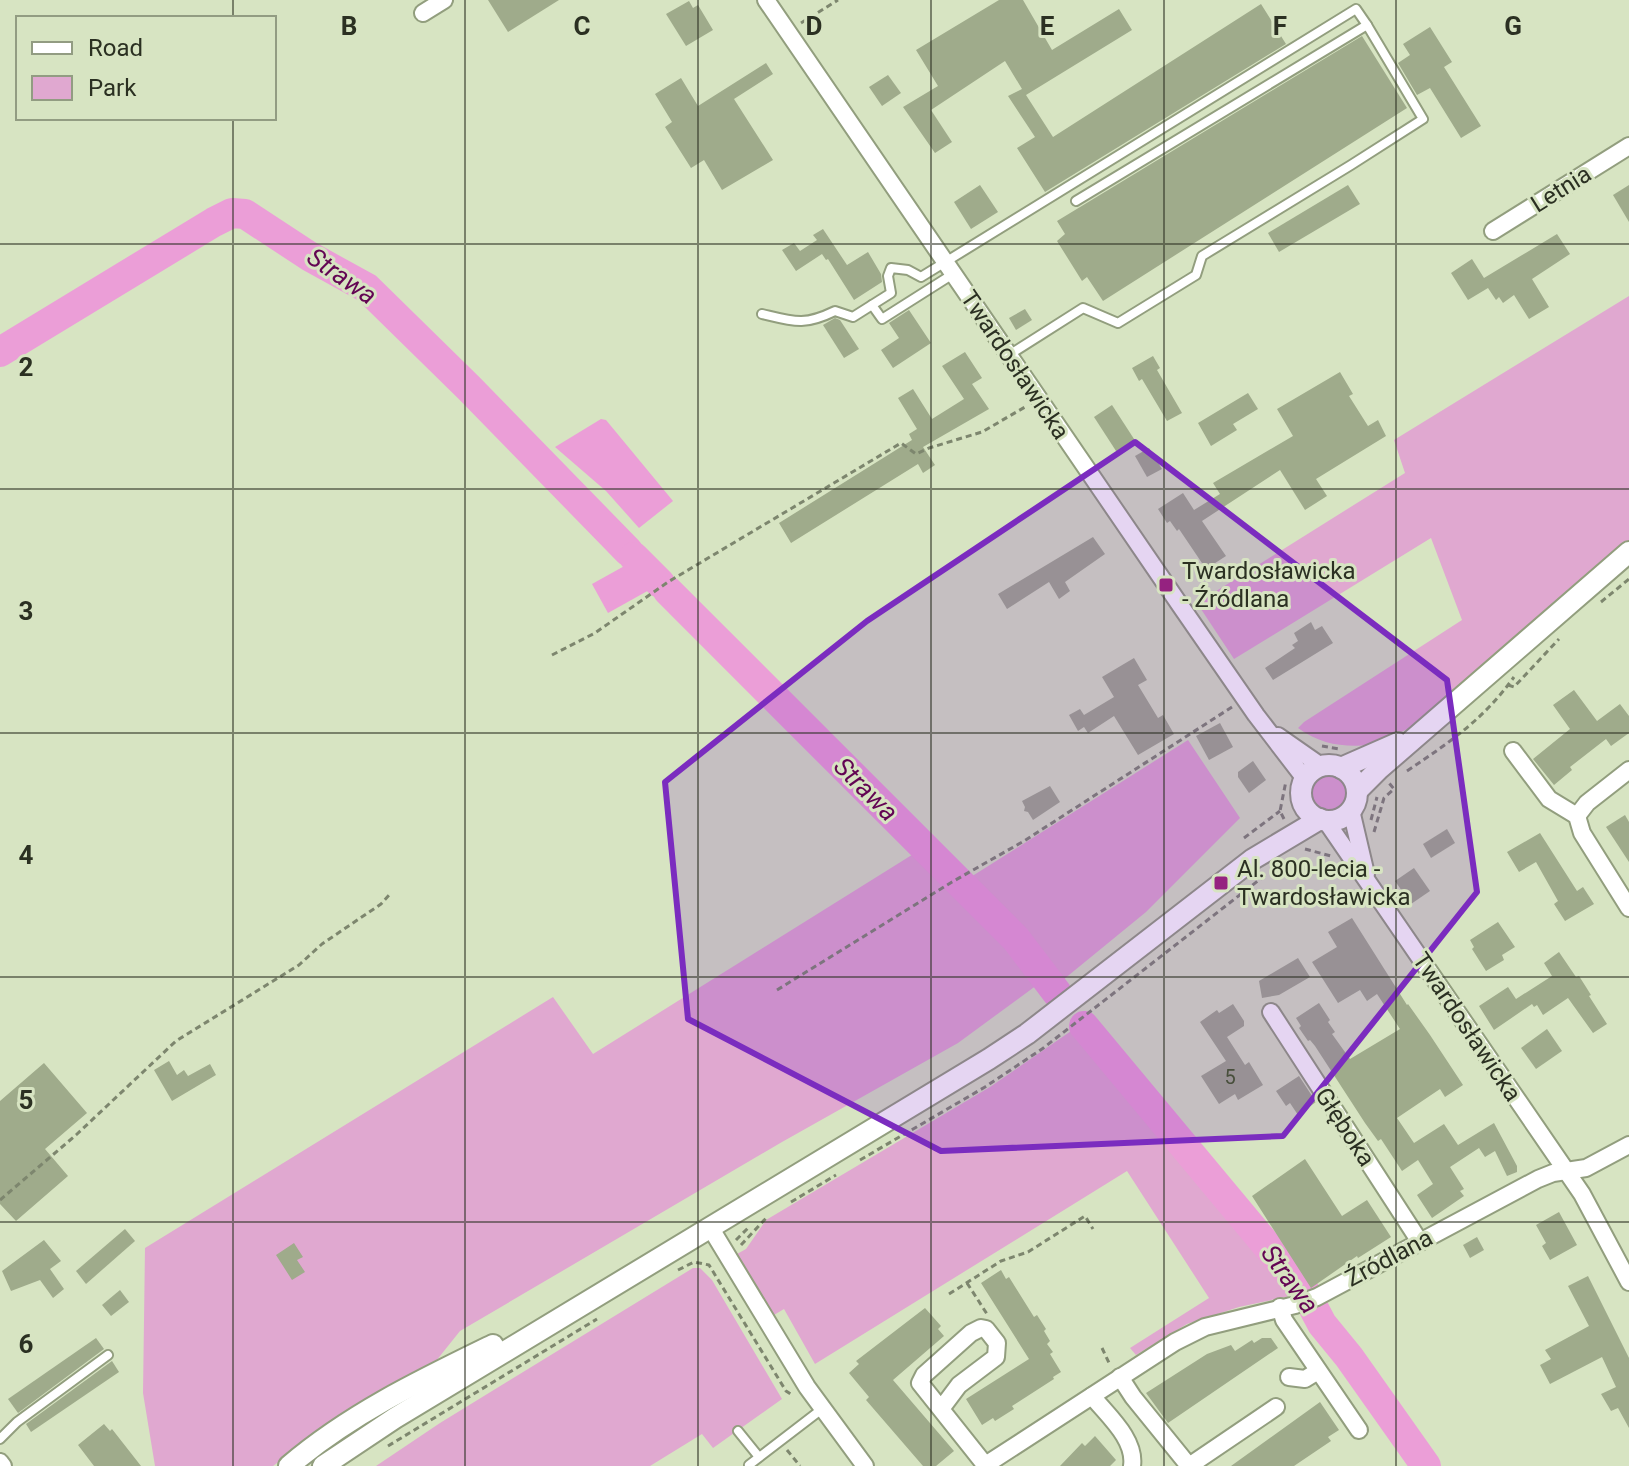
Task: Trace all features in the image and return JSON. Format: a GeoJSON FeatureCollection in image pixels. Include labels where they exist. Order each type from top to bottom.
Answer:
{"type":"FeatureCollection","features":[{"type":"Feature","properties":{"kind":"street"},"geometry":{"type":"LineString","coordinates":[[423,13],[444,0]]}},
{"type":"Feature","properties":{"kind":"street","name":"Twardosławicka"},"geometry":{"type":"LineString","coordinates":[[766,0],[1245,699],[1267,728],[1322,771]]}},
{"type":"Feature","properties":{"kind":"street","name":"Letnia"},"geometry":{"type":"LineString","coordinates":[[1493,231],[1629,146]]}},
{"type":"Feature","properties":{"kind":"street"},"geometry":{"type":"LineString","coordinates":[[1287,823],[1340,819],[1379,769],[1564,605],[1629,552]]}},
{"type":"Feature","properties":{"kind":"street"},"geometry":{"type":"LineString","coordinates":[[1323,820],[1308,811],[1302,801],[1301,789],[1322,771],[1384,750],[1426,728]]}},
{"type":"Feature","properties":{"kind":"street"},"geometry":{"type":"LineString","coordinates":[[1513,751],[1549,799],[1577,816],[1582,833],[1629,908]]}},
{"type":"Feature","properties":{"kind":"street"},"geometry":{"type":"LineString","coordinates":[[1577,816],[1581,808],[1629,770]]}},
{"type":"Feature","properties":{"kind":"street"},"geometry":{"type":"LineString","coordinates":[[1322,771],[1353,779],[1354,801]]}},
{"type":"Feature","properties":{"kind":"street"},"geometry":{"type":"LineString","coordinates":[[323,1466],[395,1418],[1027,1034],[1253,859],[1287,823],[1302,801]]}},
{"type":"Feature","properties":{"kind":"street","name":"Twardosławicka"},"geometry":{"type":"LineString","coordinates":[[1352,848],[1354,801]]}},
{"type":"Feature","properties":{"kind":"street","name":"Twardosławicka"},"geometry":{"type":"LineString","coordinates":[[1323,820],[1352,848],[1369,883],[1582,1194],[1629,1282]]}},
{"type":"Feature","properties":{"kind":"street","name":"Głęboka"},"geometry":{"type":"LineString","coordinates":[[1271,1012],[1420,1242]]}},
{"type":"Feature","properties":{"kind":"street","name":"Źródlana"},"geometry":{"type":"LineString","coordinates":[[985,1466],[1092,1396],[1114,1375],[1205,1327],[1310,1300],[1538,1179],[1566,1170],[1586,1168],[1629,1145]]}},
{"type":"Feature","properties":{"kind":"street"},"geometry":{"type":"LineString","coordinates":[[710,1227],[822,1409],[865,1466]]}},
{"type":"Feature","properties":{"kind":"street"},"geometry":{"type":"LineString","coordinates":[[289,1466],[343,1424],[375,1406],[618,1282]]}},
{"type":"Feature","properties":{"kind":"street"},"geometry":{"type":"LineString","coordinates":[[1280,1307],[1284,1320],[1359,1430]]}},
{"type":"Feature","properties":{"kind":"street"},"geometry":{"type":"LineString","coordinates":[[941,1409],[959,1385],[996,1357],[997,1343],[986,1329],[976,1330],[920,1380],[920,1385],[985,1466]]}},
{"type":"Feature","properties":{"kind":"street"},"geometry":{"type":"LineString","coordinates":[[1289,1377],[1305,1379],[1318,1371]]}},
{"type":"Feature","properties":{"kind":"street"},"geometry":{"type":"LineString","coordinates":[[1114,1375],[1189,1466],[1276,1407]]}},
{"type":"Feature","properties":{"kind":"street"},"geometry":{"type":"LineString","coordinates":[[1092,1396],[1124,1435],[1131,1450],[1132,1466]]}},
{"type":"Feature","properties":{"kind":"lane"},"geometry":{"type":"LineString","coordinates":[[872,305],[882,319],[968,250],[1356,9],[1423,119],[1202,256],[1196,275],[1118,323],[1083,308],[1009,355]]}},
{"type":"Feature","properties":{"kind":"lane"},"geometry":{"type":"LineString","coordinates":[[1076,201],[1367,25]]}},
{"type":"Feature","properties":{"kind":"lane"},"geometry":{"type":"LineString","coordinates":[[762,314],[793,322],[812,322],[835,311],[853,317],[891,293],[888,276],[891,268],[908,270],[921,277],[949,267]]}},
{"type":"Feature","properties":{"kind":"lane"},"geometry":{"type":"LineString","coordinates":[[0,1439],[17,1422],[108,1355]]}},
{"type":"Feature","properties":{"kind":"lane"},"geometry":{"type":"LineString","coordinates":[[749,1465],[822,1409]]}},
{"type":"Feature","properties":{"kind":"lane"},"geometry":{"type":"LineString","coordinates":[[738,1431],[759,1457]]}},
{"type":"Feature","properties":{"kind":"path"},"geometry":{"type":"LineString","coordinates":[[787,31],[838,0]]}},
{"type":"Feature","properties":{"kind":"path"},"geometry":{"type":"LineString","coordinates":[[552,655],[595,633],[668,582],[901,443],[916,454],[982,432],[1039,399]]}},
{"type":"Feature","properties":{"kind":"path"},"geometry":{"type":"LineString","coordinates":[[1597,606],[1629,579]]}},
{"type":"Feature","properties":{"kind":"path"},"geometry":{"type":"LineString","coordinates":[[1501,682],[1514,687],[1564,634]]}},
{"type":"Feature","properties":{"kind":"path"},"geometry":{"type":"LineString","coordinates":[[777,990],[1024,841],[1245,699]]}},
{"type":"Feature","properties":{"kind":"path"},"geometry":{"type":"LineString","coordinates":[[1284,772],[1287,823],[1305,849],[1328,856],[1368,842],[1374,834],[1384,798],[1394,789],[1386,779]]}},
{"type":"Feature","properties":{"kind":"path"},"geometry":{"type":"LineString","coordinates":[[1244,838],[1287,823]]}},
{"type":"Feature","properties":{"kind":"path"},"geometry":{"type":"LineString","coordinates":[[0,1200],[76,1135],[176,1041],[299,965],[322,944],[381,904],[390,894]]}},
{"type":"Feature","properties":{"kind":"path"},"geometry":{"type":"LineString","coordinates":[[949,1294],[1001,1261],[1028,1252],[1085,1216],[1093,1229]]}},
{"type":"Feature","properties":{"kind":"path"},"geometry":{"type":"LineString","coordinates":[[669,1275],[694,1262],[709,1265],[786,1391],[793,1396],[793,1385]]}},
{"type":"Feature","properties":{"kind":"path"},"geometry":{"type":"LineString","coordinates":[[967,1283],[993,1323]]}},
{"type":"Feature","properties":{"kind":"path"},"geometry":{"type":"LineString","coordinates":[[380,1451],[604,1315]]}},
{"type":"Feature","properties":{"kind":"path"},"geometry":{"type":"LineString","coordinates":[[1102,1348],[1114,1375]]}},
{"type":"Feature","properties":{"kind":"highlighted area"},"geometry":{"type":"Polygon","coordinates":[[[1135,442],[1447,680],[1477,892],[1283,1136],[941,1151],[688,1019],[665,782],[867,621],[1135,442]]]}},
{"type":"Feature","properties":{"kind":"green space"},"geometry":{"type":"Polygon","coordinates":[[[1629,296],[1629,540],[1420,722],[1374,747],[1333,744],[1298,728],[1462,620],[1431,538],[1234,659],[1197,603],[1405,473],[1394,440],[1629,296]]]}},
{"type":"Feature","properties":{"kind":"green space"},"geometry":{"type":"Polygon","coordinates":[[[1188,740],[1240,818],[1146,912],[1058,984],[966,880],[1188,740]]]}},
{"type":"Feature","properties":{"kind":"green space"},"geometry":{"type":"Polygon","coordinates":[[[1331,773],[1344,779],[1350,792],[1344,805],[1331,811],[1318,805],[1312,792],[1318,779],[1331,773]]]}},
{"type":"Feature","properties":{"kind":"green space"},"geometry":{"type":"Polygon","coordinates":[[[915,853],[1005,941],[1037,985],[958,1043],[782,1142],[460,1331],[436,1361],[347,1410],[273,1466],[155,1466],[143,1393],[145,1248],[553,997],[593,1054],[915,853]]]}},
{"type":"Feature","properties":{"kind":"green space"},"geometry":{"type":"Polygon","coordinates":[[[1074,1029],[1295,1295],[1239,1307],[1187,1324],[1136,1355],[1130,1348],[1209,1298],[1127,1171],[815,1364],[784,1309],[774,1315],[737,1254],[746,1249],[766,1220],[990,1087],[1074,1029]]]}},
{"type":"Feature","properties":{"kind":"green space"},"geometry":{"type":"Polygon","coordinates":[[[693,1268],[700,1268],[712,1280],[782,1399],[713,1448],[702,1434],[650,1466],[376,1466],[440,1423],[693,1268]]]}},
{"type":"Feature","properties":{"kind":"shaded area"},"geometry":{"type":"Polygon","coordinates":[[[601,419],[606,420],[673,501],[639,528],[606,491],[555,447],[601,419]]]}},
{"type":"Feature","properties":{"kind":"shaded area"},"geometry":{"type":"Polygon","coordinates":[[[628,564],[651,589],[608,613],[592,584],[628,564]]]}},
{"type":"Feature","properties":{"kind":"building"},"geometry":{"type":"Polygon","coordinates":[[[488,0],[559,0],[508,32],[488,0]]]}},
{"type":"Feature","properties":{"kind":"building"},"geometry":{"type":"Polygon","coordinates":[[[999,0],[1023,0],[1052,50],[1119,9],[1132,30],[1026,95],[1053,137],[1261,4],[1286,44],[1045,192],[1017,148],[1035,137],[1008,96],[1022,89],[1005,61],[931,110],[952,142],[935,153],[903,107],[938,86],[916,50],[999,0]]]}},
{"type":"Feature","properties":{"kind":"building"},"geometry":{"type":"Polygon","coordinates":[[[689,1],[693,8],[698,5],[713,30],[686,46],[666,14],[689,1]]]}},
{"type":"Feature","properties":{"kind":"building"},"geometry":{"type":"Polygon","coordinates":[[[1430,27],[1452,62],[1444,67],[1481,126],[1461,138],[1430,88],[1417,95],[1398,63],[1410,55],[1403,44],[1430,27]]]}},
{"type":"Feature","properties":{"kind":"building"},"geometry":{"type":"Polygon","coordinates":[[[1362,36],[1407,108],[1103,301],[1087,277],[1082,281],[1057,241],[1065,234],[1057,221],[1362,36]]]}},
{"type":"Feature","properties":{"kind":"building"},"geometry":{"type":"Polygon","coordinates":[[[766,63],[773,74],[734,99],[773,160],[722,190],[704,160],[691,168],[665,127],[672,122],[655,94],[681,78],[698,106],[766,63]]]}},
{"type":"Feature","properties":{"kind":"building"},"geometry":{"type":"Polygon","coordinates":[[[888,75],[901,93],[882,106],[869,87],[888,75]]]}},
{"type":"Feature","properties":{"kind":"building"},"geometry":{"type":"Polygon","coordinates":[[[980,185],[998,212],[971,229],[954,202],[980,185]]]}},
{"type":"Feature","properties":{"kind":"building"},"geometry":{"type":"Polygon","coordinates":[[[1348,185],[1360,204],[1279,252],[1268,233],[1348,185]]]}},
{"type":"Feature","properties":{"kind":"building"},"geometry":{"type":"Polygon","coordinates":[[[1629,185],[1629,222],[1613,195],[1629,185]]]}},
{"type":"Feature","properties":{"kind":"building"},"geometry":{"type":"Polygon","coordinates":[[[823,229],[847,265],[868,252],[881,274],[882,282],[854,300],[822,254],[796,271],[782,250],[794,243],[800,251],[817,240],[813,235],[823,229]]]}},
{"type":"Feature","properties":{"kind":"building"},"geometry":{"type":"Polygon","coordinates":[[[1557,234],[1570,254],[1532,279],[1549,307],[1529,319],[1514,295],[1503,303],[1499,297],[1496,300],[1488,288],[1468,300],[1451,273],[1472,259],[1484,278],[1557,234]]]}},
{"type":"Feature","properties":{"kind":"building"},"geometry":{"type":"Polygon","coordinates":[[[1025,309],[1032,320],[1016,330],[1009,318],[1025,309]]]}},
{"type":"Feature","properties":{"kind":"building"},"geometry":{"type":"Polygon","coordinates":[[[909,310],[931,343],[893,368],[881,350],[899,338],[889,323],[909,310]]]}},
{"type":"Feature","properties":{"kind":"building"},"geometry":{"type":"Polygon","coordinates":[[[835,318],[840,320],[859,349],[844,358],[823,325],[835,318]]]}},
{"type":"Feature","properties":{"kind":"building"},"geometry":{"type":"Polygon","coordinates":[[[965,352],[982,378],[972,384],[989,409],[923,447],[935,465],[923,473],[918,464],[791,543],[779,523],[912,440],[909,434],[917,429],[898,398],[913,389],[932,419],[964,399],[942,366],[965,352]]]}},
{"type":"Feature","properties":{"kind":"building"},"geometry":{"type":"Polygon","coordinates":[[[1153,356],[1160,368],[1157,370],[1182,413],[1167,421],[1132,368],[1153,356]]]}},
{"type":"Feature","properties":{"kind":"building"},"geometry":{"type":"Polygon","coordinates":[[[1340,372],[1353,394],[1349,396],[1368,426],[1378,420],[1386,436],[1316,479],[1327,496],[1305,510],[1280,470],[1202,521],[1226,556],[1206,569],[1179,529],[1177,531],[1170,521],[1167,523],[1158,509],[1183,493],[1194,510],[1220,494],[1213,483],[1293,436],[1277,409],[1340,372]]]}},
{"type":"Feature","properties":{"kind":"building"},"geometry":{"type":"Polygon","coordinates":[[[1248,393],[1258,409],[1233,424],[1237,430],[1211,446],[1198,423],[1248,393]]]}},
{"type":"Feature","properties":{"kind":"building"},"geometry":{"type":"Polygon","coordinates":[[[1112,405],[1136,442],[1118,454],[1094,417],[1112,405]]]}},
{"type":"Feature","properties":{"kind":"building"},"geometry":{"type":"Polygon","coordinates":[[[1149,448],[1162,469],[1147,477],[1135,456],[1149,448]]]}},
{"type":"Feature","properties":{"kind":"building"},"geometry":{"type":"Polygon","coordinates":[[[1093,537],[1105,554],[1065,582],[1070,591],[1059,599],[1049,582],[1007,609],[998,594],[1093,537]]]}},
{"type":"Feature","properties":{"kind":"building"},"geometry":{"type":"Polygon","coordinates":[[[1311,622],[1315,630],[1322,626],[1333,643],[1273,680],[1265,668],[1295,648],[1292,645],[1298,641],[1294,633],[1311,622]]]}},
{"type":"Feature","properties":{"kind":"building"},"geometry":{"type":"Polygon","coordinates":[[[1134,658],[1147,680],[1138,685],[1158,718],[1163,715],[1174,734],[1138,755],[1114,716],[1088,733],[1084,727],[1078,731],[1069,715],[1080,709],[1084,715],[1114,697],[1102,677],[1134,658]]]}},
{"type":"Feature","properties":{"kind":"building"},"geometry":{"type":"Polygon","coordinates":[[[1574,690],[1597,721],[1620,704],[1629,716],[1629,733],[1611,746],[1606,739],[1570,767],[1572,770],[1554,785],[1533,759],[1570,729],[1553,705],[1574,690]]]}},
{"type":"Feature","properties":{"kind":"building"},"geometry":{"type":"Polygon","coordinates":[[[1220,723],[1233,747],[1209,760],[1196,736],[1220,723]]]}},
{"type":"Feature","properties":{"kind":"building"},"geometry":{"type":"Polygon","coordinates":[[[1253,761],[1266,780],[1249,793],[1238,772],[1253,761]]]}},
{"type":"Feature","properties":{"kind":"building"},"geometry":{"type":"Polygon","coordinates":[[[1050,786],[1060,802],[1033,820],[1024,811],[1022,801],[1050,786]]]}},
{"type":"Feature","properties":{"kind":"building"},"geometry":{"type":"Polygon","coordinates":[[[1625,815],[1629,822],[1629,862],[1606,827],[1625,815]]]}},
{"type":"Feature","properties":{"kind":"building"},"geometry":{"type":"Polygon","coordinates":[[[1447,829],[1455,843],[1431,858],[1423,844],[1447,829]]]}},
{"type":"Feature","properties":{"kind":"building"},"geometry":{"type":"Polygon","coordinates":[[[1540,833],[1577,891],[1583,887],[1594,904],[1565,921],[1554,904],[1558,901],[1536,862],[1519,872],[1507,852],[1540,833]]]}},
{"type":"Feature","properties":{"kind":"building"},"geometry":{"type":"Polygon","coordinates":[[[1414,868],[1430,891],[1411,904],[1395,881],[1414,868]]]}},
{"type":"Feature","properties":{"kind":"building"},"geometry":{"type":"Polygon","coordinates":[[[1352,918],[1463,1085],[1445,1097],[1440,1089],[1397,1118],[1414,1143],[1444,1124],[1458,1145],[1494,1123],[1517,1166],[1517,1172],[1507,1176],[1495,1151],[1485,1157],[1479,1148],[1450,1167],[1464,1189],[1460,1191],[1464,1196],[1432,1218],[1417,1195],[1433,1184],[1418,1160],[1402,1171],[1381,1139],[1378,1141],[1365,1123],[1315,1046],[1308,1041],[1296,1018],[1319,1003],[1330,1020],[1328,1022],[1335,1032],[1332,1034],[1350,1059],[1400,1029],[1377,994],[1367,1001],[1360,990],[1338,1003],[1312,962],[1337,947],[1328,932],[1352,918]]]}},
{"type":"Feature","properties":{"kind":"building"},"geometry":{"type":"Polygon","coordinates":[[[1498,922],[1515,947],[1502,955],[1504,960],[1486,971],[1470,940],[1498,922]]]}},
{"type":"Feature","properties":{"kind":"building"},"geometry":{"type":"Polygon","coordinates":[[[1559,952],[1576,977],[1579,976],[1607,1024],[1593,1033],[1568,998],[1543,1015],[1537,1005],[1534,1007],[1532,1004],[1494,1030],[1479,1006],[1508,987],[1516,999],[1552,976],[1544,963],[1559,952]]]}},
{"type":"Feature","properties":{"kind":"building"},"geometry":{"type":"Polygon","coordinates":[[[1298,958],[1310,977],[1279,995],[1262,998],[1259,981],[1298,958]]]}},
{"type":"Feature","properties":{"kind":"building"},"geometry":{"type":"Polygon","coordinates":[[[1233,1004],[1244,1026],[1227,1037],[1245,1065],[1249,1062],[1263,1085],[1238,1100],[1235,1094],[1219,1104],[1201,1076],[1226,1061],[1200,1022],[1233,1004]]]}},
{"type":"Feature","properties":{"kind":"building"},"geometry":{"type":"Polygon","coordinates":[[[1547,1029],[1562,1051],[1536,1069],[1521,1048],[1547,1029]]]}},
{"type":"Feature","properties":{"kind":"building"},"geometry":{"type":"Polygon","coordinates":[[[169,1061],[177,1075],[184,1070],[188,1076],[210,1064],[216,1075],[172,1101],[154,1070],[169,1061]]]}},
{"type":"Feature","properties":{"kind":"building"},"geometry":{"type":"Polygon","coordinates":[[[44,1063],[87,1113],[45,1149],[68,1176],[16,1221],[0,1204],[0,1101],[44,1063]]]}},
{"type":"Feature","properties":{"kind":"building"},"geometry":{"type":"Polygon","coordinates":[[[1299,1076],[1316,1102],[1298,1115],[1290,1103],[1286,1106],[1276,1091],[1299,1076]]]}},
{"type":"Feature","properties":{"kind":"building"},"geometry":{"type":"Polygon","coordinates":[[[1305,1159],[1342,1216],[1367,1200],[1391,1237],[1311,1288],[1252,1196],[1305,1159]]]}},
{"type":"Feature","properties":{"kind":"building"},"geometry":{"type":"Polygon","coordinates":[[[1559,1212],[1577,1245],[1550,1260],[1542,1246],[1546,1243],[1536,1225],[1559,1212]]]}},
{"type":"Feature","properties":{"kind":"building"},"geometry":{"type":"Polygon","coordinates":[[[125,1229],[135,1241],[86,1284],[76,1271],[125,1229]]]}},
{"type":"Feature","properties":{"kind":"building"},"geometry":{"type":"Polygon","coordinates":[[[1477,1237],[1484,1250],[1470,1258],[1463,1245],[1477,1237]]]}},
{"type":"Feature","properties":{"kind":"building"},"geometry":{"type":"Polygon","coordinates":[[[44,1240],[61,1261],[50,1269],[64,1289],[53,1298],[40,1280],[11,1291],[2,1271],[44,1240]]]}},
{"type":"Feature","properties":{"kind":"building"},"geometry":{"type":"Polygon","coordinates":[[[294,1243],[303,1257],[297,1260],[305,1272],[292,1280],[276,1255],[294,1243]]]}},
{"type":"Feature","properties":{"kind":"building"},"geometry":{"type":"Polygon","coordinates":[[[1001,1270],[1046,1329],[1044,1331],[1050,1341],[1047,1344],[1053,1352],[1050,1354],[1061,1372],[1012,1406],[1014,1409],[982,1425],[966,1399],[1029,1359],[981,1283],[1001,1270]]]}},
{"type":"Feature","properties":{"kind":"building"},"geometry":{"type":"Polygon","coordinates":[[[1588,1276],[1629,1358],[1629,1428],[1618,1408],[1611,1411],[1601,1394],[1616,1387],[1602,1357],[1550,1384],[1540,1365],[1551,1359],[1545,1350],[1589,1326],[1568,1286],[1588,1276]]]}},
{"type":"Feature","properties":{"kind":"building"},"geometry":{"type":"Polygon","coordinates":[[[120,1290],[129,1302],[111,1316],[102,1305],[120,1290]]]}},
{"type":"Feature","properties":{"kind":"building"},"geometry":{"type":"Polygon","coordinates":[[[925,1308],[941,1326],[938,1329],[944,1336],[893,1380],[954,1451],[936,1466],[923,1466],[866,1400],[869,1397],[849,1373],[859,1364],[856,1361],[925,1308]]]}},
{"type":"Feature","properties":{"kind":"building"},"geometry":{"type":"Polygon","coordinates":[[[96,1338],[104,1349],[18,1413],[8,1399],[96,1338]]]}},
{"type":"Feature","properties":{"kind":"building"},"geometry":{"type":"Polygon","coordinates":[[[1262,1338],[1271,1338],[1278,1348],[1168,1423],[1146,1393],[1207,1354],[1231,1345],[1235,1351],[1252,1340],[1254,1343],[1262,1338]]]}},
{"type":"Feature","properties":{"kind":"building"},"geometry":{"type":"Polygon","coordinates":[[[112,1361],[119,1372],[31,1432],[26,1424],[112,1361]]]}},
{"type":"Feature","properties":{"kind":"building"},"geometry":{"type":"Polygon","coordinates":[[[1320,1402],[1339,1430],[1328,1437],[1331,1441],[1294,1466],[1231,1466],[1320,1402]]]}},
{"type":"Feature","properties":{"kind":"building"},"geometry":{"type":"Polygon","coordinates":[[[104,1424],[110,1431],[112,1429],[141,1466],[94,1466],[78,1445],[104,1424]]]}},
{"type":"Feature","properties":{"kind":"building"},"geometry":{"type":"Polygon","coordinates":[[[1095,1436],[1116,1460],[1110,1466],[1060,1466],[1082,1443],[1085,1446],[1095,1436]]]}},
{"type":"Feature","properties":{"kind":"waterway","name":"Strawa"},"geometry":{"type":"LineString","coordinates":[[0,352],[214,222],[232,213],[245,214],[309,256],[367,288],[628,551]]}},
{"type":"Feature","properties":{"kind":"waterway","name":"Strawa"},"geometry":{"type":"LineString","coordinates":[[634,557],[660,583]]}},
{"type":"Feature","properties":{"kind":"waterway","name":"Strawa"},"geometry":{"type":"LineString","coordinates":[[668,591],[1016,939],[1057,993]]}},
{"type":"Feature","properties":{"kind":"waterway","name":"Strawa"},"geometry":{"type":"LineString","coordinates":[[1084,1026],[1304,1290],[1322,1324],[1426,1466]]}},
{"type":"Feature","properties":{"kind":"place","name":"Twardosławicka - Źródlana"},"geometry":{"type":"Point","coordinates":[1166,585]}},
{"type":"Feature","properties":{"kind":"place","name":"Al. 800-lecia - Twardosławicka"},"geometry":{"type":"Point","coordinates":[1221,883]}}]}
